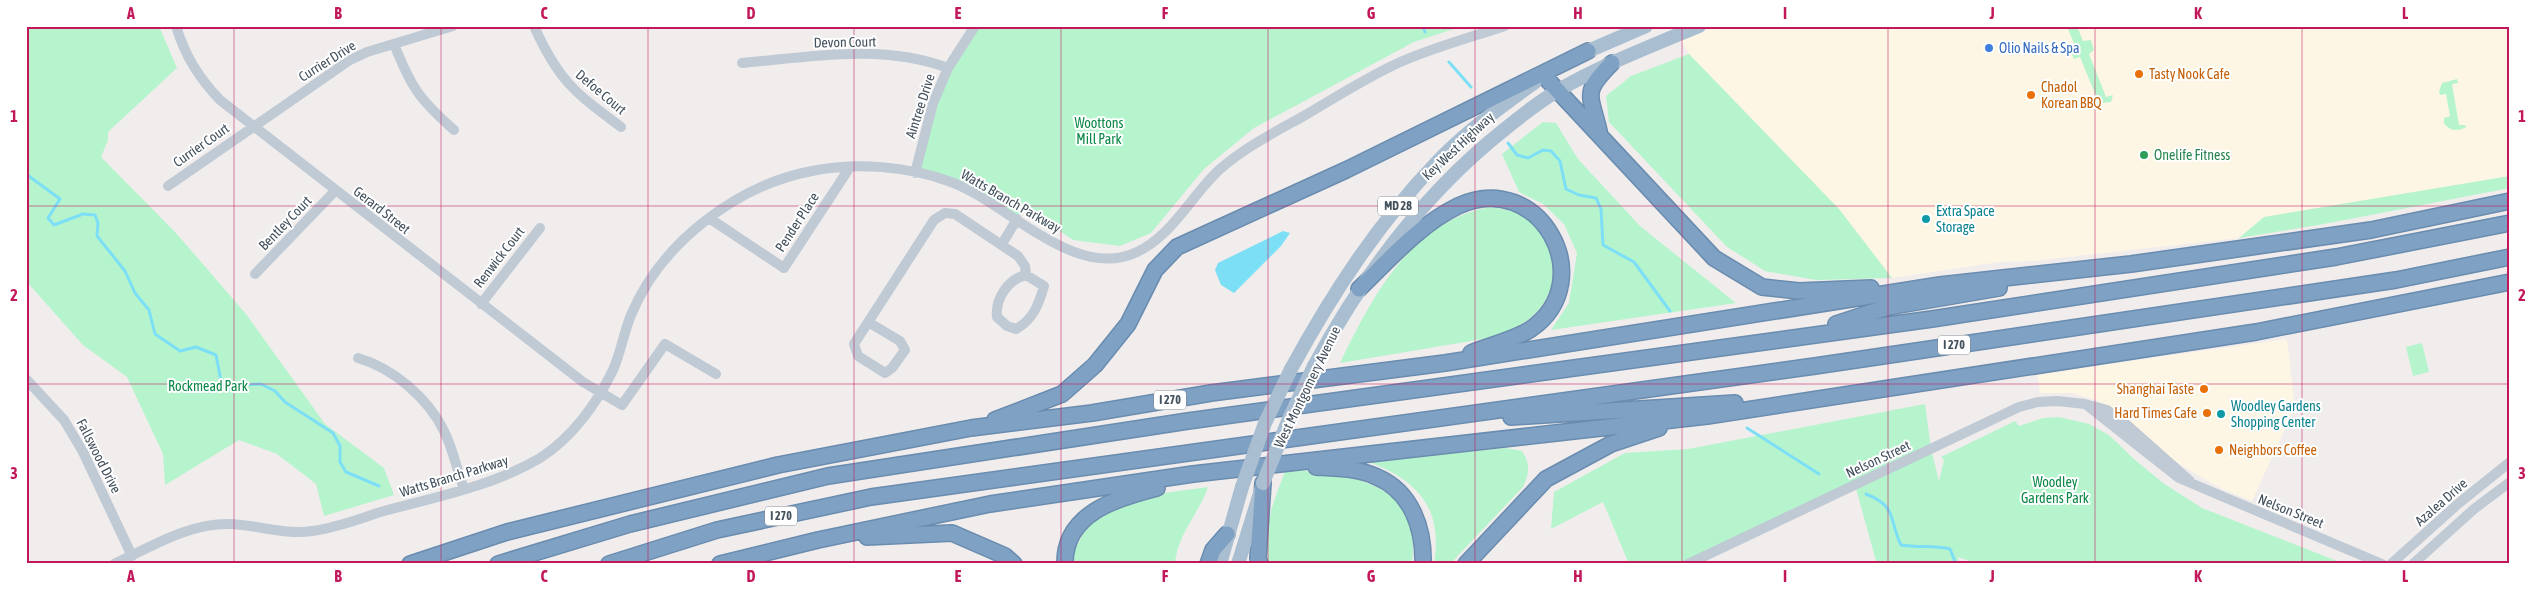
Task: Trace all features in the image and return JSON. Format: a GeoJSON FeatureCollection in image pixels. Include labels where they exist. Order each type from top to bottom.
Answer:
{"type":"FeatureCollection","features":[{"type":"Feature","properties":{"kind":"highway"},"geometry":{"type":"LineString","coordinates":[[971,428],[1062,394],[1089,370],[1128,324],[1155,270],[1178,247],[1346,170],[1588,51]]}},
{"type":"Feature","properties":{"kind":"highway"},"geometry":{"type":"LineString","coordinates":[[1600,135],[1590,103],[1590,93],[1595,81],[1612,63]]}},
{"type":"Feature","properties":{"kind":"highway"},"geometry":{"type":"LineString","coordinates":[[1544,76],[1714,258],[1762,287],[1799,291],[1940,285]]}},
{"type":"Feature","properties":{"kind":"highway"},"geometry":{"type":"LineString","coordinates":[[1359,289],[1426,225],[1459,206],[1489,199],[1519,204],[1531,210],[1551,232],[1561,261],[1558,293],[1551,306],[1543,318],[1530,330],[1445,363]]}},
{"type":"Feature","properties":{"kind":"highway","name":"I 270"},"geometry":{"type":"LineString","coordinates":[[410,564],[507,532],[778,465],[971,428],[1092,413],[1211,393],[1445,363],[1940,285],[2131,264],[2371,230],[2510,201]]}},
{"type":"Feature","properties":{"kind":"highway","name":"I 270"},"geometry":{"type":"LineString","coordinates":[[498,564],[630,524],[828,476],[1178,423],[1680,355],[1799,335],[1932,318],[2336,257],[2510,223]]}},
{"type":"Feature","properties":{"kind":"highway","name":"I 270"},"geometry":{"type":"LineString","coordinates":[[609,564],[717,530],[871,497],[1825,364],[2396,280],[2510,257]]}},
{"type":"Feature","properties":{"kind":"highway"},"geometry":{"type":"LineString","coordinates":[[1799,335],[1888,307],[2131,264]]}},
{"type":"Feature","properties":{"kind":"highway","name":"I 270"},"geometry":{"type":"LineString","coordinates":[[720,564],[818,540],[990,504],[1217,471],[1690,418],[1866,393],[2256,332],[2510,282]]}},
{"type":"Feature","properties":{"kind":"highway"},"geometry":{"type":"LineString","coordinates":[[1397,423],[1714,405],[1866,393]]}},
{"type":"Feature","properties":{"kind":"highway"},"geometry":{"type":"LineString","coordinates":[[1466,564],[1546,479],[1611,444],[1690,418]]}},
{"type":"Feature","properties":{"kind":"highway"},"geometry":{"type":"LineString","coordinates":[[1282,464],[1354,470],[1378,477],[1399,491],[1409,504],[1421,527],[1424,546],[1423,564]]}},
{"type":"Feature","properties":{"kind":"highway"},"geometry":{"type":"LineString","coordinates":[[1065,564],[1065,553],[1072,534],[1092,512],[1124,496],[1217,471]]}},
{"type":"Feature","properties":{"kind":"highway"},"geometry":{"type":"LineString","coordinates":[[1260,564],[1258,558],[1263,483]]}},
{"type":"Feature","properties":{"kind":"highway"},"geometry":{"type":"LineString","coordinates":[[640,564],[717,530]]}},
{"type":"Feature","properties":{"kind":"highway"},"geometry":{"type":"LineString","coordinates":[[818,540],[952,533],[1005,556],[1014,564]]}},
{"type":"Feature","properties":{"kind":"highway"},"geometry":{"type":"LineString","coordinates":[[1208,564],[1213,550],[1227,534]]}},
{"type":"Feature","properties":{"kind":"main road","name":"MD 28"},"geometry":{"type":"LineString","coordinates":[[1588,51],[1646,26]]}},
{"type":"Feature","properties":{"kind":"main road","name":"West Montgomery Avenue"},"geometry":{"type":"LineString","coordinates":[[1238,564],[1263,483],[1314,366],[1359,289],[1413,216],[1468,158],[1538,103],[1558,90],[1612,63],[1699,26]]}},
{"type":"Feature","properties":{"kind":"main road","name":"Key West Highway"},"geometry":{"type":"LineString","coordinates":[[1291,369],[1326,306],[1374,234],[1439,160],[1480,124],[1544,76],[1588,51]]}},
{"type":"Feature","properties":{"kind":"main road","name":"West Montgomery Avenue"},"geometry":{"type":"LineString","coordinates":[[1220,564],[1227,534],[1242,487],[1265,423],[1291,369]]}},
{"type":"Feature","properties":{"kind":"street","name":"Gerard Street"},"geometry":{"type":"LineString","coordinates":[[176,26],[183,49],[202,81],[220,100],[251,127],[599,392],[622,406],[665,344],[716,374]]}},
{"type":"Feature","properties":{"kind":"street","name":"Currier Drive"},"geometry":{"type":"LineString","coordinates":[[251,127],[350,60],[453,26]]}},
{"type":"Feature","properties":{"kind":"street","name":"Defoe Court"},"geometry":{"type":"LineString","coordinates":[[534,26],[547,55],[560,76],[582,98],[621,127]]}},
{"type":"Feature","properties":{"kind":"street","name":"Aintree Drive"},"geometry":{"type":"LineString","coordinates":[[915,173],[933,103],[948,68],[974,26]]}},
{"type":"Feature","properties":{"kind":"street","name":"Watts Branch Parkway"},"geometry":{"type":"LineString","coordinates":[[114,564],[183,532],[201,526],[230,524],[288,532],[314,531],[464,489],[514,472],[546,455],[577,427],[613,370],[632,312],[648,284],[680,242],[708,218],[739,197],[763,185],[815,170],[850,167],[892,168],[958,184],[1070,251],[1094,258],[1114,257],[1137,252],[1164,233],[1218,171],[1255,143],[1394,65],[1441,46],[1505,26]]}},
{"type":"Feature","properties":{"kind":"street"},"geometry":{"type":"LineString","coordinates":[[394,44],[418,95],[454,130]]}},
{"type":"Feature","properties":{"kind":"street","name":"Devon Court"},"geometry":{"type":"LineString","coordinates":[[742,63],[862,53],[915,58],[948,68]]}},
{"type":"Feature","properties":{"kind":"street","name":"Currier Court"},"geometry":{"type":"LineString","coordinates":[[168,186],[251,127]]}},
{"type":"Feature","properties":{"kind":"street","name":"Pender Place"},"geometry":{"type":"LineString","coordinates":[[708,218],[784,268],[850,167]]}},
{"type":"Feature","properties":{"kind":"street","name":"Bentley Court"},"geometry":{"type":"LineString","coordinates":[[255,274],[335,191]]}},
{"type":"Feature","properties":{"kind":"street"},"geometry":{"type":"LineString","coordinates":[[868,322],[900,341],[905,350],[892,368],[885,372],[858,356],[854,344],[868,322],[934,220],[945,213],[956,214],[1018,256],[1025,266],[1026,275]]}},
{"type":"Feature","properties":{"kind":"street"},"geometry":{"type":"LineString","coordinates":[[1002,244],[1016,219]]}},
{"type":"Feature","properties":{"kind":"street","name":"Renwick Court"},"geometry":{"type":"LineString","coordinates":[[481,304],[540,228]]}},
{"type":"Feature","properties":{"kind":"street"},"geometry":{"type":"LineString","coordinates":[[1026,275],[1044,286],[1039,304],[1028,319],[1016,329],[1007,326],[997,317],[996,306],[1004,291],[1017,277],[1026,275]]}},
{"type":"Feature","properties":{"kind":"street"},"geometry":{"type":"LineString","coordinates":[[358,358],[382,367],[427,404],[444,431],[464,489]]}},
{"type":"Feature","properties":{"kind":"street","name":"Fallswood Drive"},"geometry":{"type":"LineString","coordinates":[[26,379],[64,420],[83,452],[132,556]]}},
{"type":"Feature","properties":{"kind":"street","name":"Nelson Street"},"geometry":{"type":"LineString","coordinates":[[1688,564],[2019,407],[2038,402],[2057,401],[2099,407],[2118,417],[2190,481],[2217,496],[2382,564]]}},
{"type":"Feature","properties":{"kind":"street","name":"Azalea Drive"},"geometry":{"type":"LineString","coordinates":[[2391,564],[2459,503],[2510,462]]}},
{"type":"Feature","properties":{"kind":"street","name":"Azalea Drive"},"geometry":{"type":"LineString","coordinates":[[2413,564],[2474,509],[2510,482]]}},
{"type":"Feature","properties":{"kind":"shaded area"},"geometry":{"type":"Polygon","coordinates":[[[1717,26],[2510,26],[2510,176],[2264,217],[2239,238],[2033,261],[1999,262],[1892,278],[1839,209],[1689,54],[1681,41],[1717,26]]]}},
{"type":"Feature","properties":{"kind":"shaded area"},"geometry":{"type":"Polygon","coordinates":[[[2287,339],[2295,407],[2252,501],[2220,488],[2171,459],[2120,412],[2098,401],[2073,393],[2040,393],[2037,374],[2287,339]]]}},
{"type":"Feature","properties":{"kind":"green space","name":"Rockmead Park"},"geometry":{"type":"Polygon","coordinates":[[[26,26],[159,26],[177,68],[108,132],[108,140],[101,157],[176,233],[246,314],[325,424],[384,468],[394,495],[324,516],[316,484],[277,454],[239,440],[165,485],[163,454],[127,377],[83,345],[26,281],[26,26]]]}},
{"type":"Feature","properties":{"kind":"green space","name":"Woottons Mill Park"},"geometry":{"type":"Polygon","coordinates":[[[975,26],[1463,26],[1414,42],[1254,128],[1204,169],[1151,233],[1120,246],[1073,240],[1024,207],[1017,219],[958,185],[915,173],[933,103],[975,26]]]}},
{"type":"Feature","properties":{"kind":"green space"},"geometry":{"type":"Polygon","coordinates":[[[2067,26],[2077,26],[2083,41],[2091,40],[2094,50],[2089,54],[2106,97],[2113,95],[2111,102],[2093,104],[2090,102],[2096,96],[2080,57],[2074,59],[2069,47],[2074,44],[2067,26]]]}},
{"type":"Feature","properties":{"kind":"green space"},"geometry":{"type":"Polygon","coordinates":[[[1689,54],[1839,209],[1892,278],[1816,280],[1765,271],[1727,247],[1609,122],[1606,96],[1631,76],[1689,54]]]}},
{"type":"Feature","properties":{"kind":"green space"},"geometry":{"type":"Polygon","coordinates":[[[2457,79],[2458,83],[2452,84],[2459,125],[2465,125],[2466,127],[2457,130],[2448,128],[2444,123],[2444,118],[2450,116],[2446,94],[2440,95],[2439,91],[2442,83],[2457,79]]]}},
{"type":"Feature","properties":{"kind":"green space"},"geometry":{"type":"Polygon","coordinates":[[[1543,122],[1556,123],[1578,159],[1640,226],[1736,303],[1551,330],[1569,303],[1577,253],[1564,224],[1543,204],[1519,192],[1502,154],[1543,122]]]}},
{"type":"Feature","properties":{"kind":"green space"},"geometry":{"type":"Polygon","coordinates":[[[2510,176],[2510,188],[2324,224],[2239,238],[2264,217],[2510,176]]]}},
{"type":"Feature","properties":{"kind":"green space"},"geometry":{"type":"Polygon","coordinates":[[[1490,207],[1500,208],[1526,217],[1540,229],[1550,246],[1554,268],[1552,284],[1541,306],[1530,318],[1516,327],[1483,339],[1340,363],[1380,289],[1397,266],[1416,246],[1437,228],[1462,215],[1490,207]]]}},
{"type":"Feature","properties":{"kind":"green space"},"geometry":{"type":"Polygon","coordinates":[[[2422,343],[2429,372],[2413,376],[2406,347],[2422,343]]]}},
{"type":"Feature","properties":{"kind":"green space","name":"Woodley Gardens Park"},"geometry":{"type":"Polygon","coordinates":[[[1925,404],[1931,449],[1939,481],[1944,460],[1941,457],[2015,421],[2019,426],[2043,418],[2059,417],[2089,424],[2109,435],[2163,483],[2202,508],[2345,564],[1979,564],[1958,557],[1959,564],[1880,564],[1876,561],[1855,485],[1688,564],[1629,564],[1603,502],[1551,529],[1554,492],[1625,453],[1688,449],[1925,404]]]}},
{"type":"Feature","properties":{"kind":"green space"},"geometry":{"type":"Polygon","coordinates":[[[1505,448],[1522,451],[1525,455],[1528,468],[1523,487],[1450,564],[1434,564],[1435,528],[1431,513],[1424,499],[1402,478],[1369,462],[1505,448]]]}},
{"type":"Feature","properties":{"kind":"green space"},"geometry":{"type":"Polygon","coordinates":[[[1286,469],[1356,479],[1376,487],[1393,498],[1405,514],[1412,536],[1412,564],[1269,564],[1267,539],[1270,515],[1286,469]]]}},
{"type":"Feature","properties":{"kind":"green space"},"geometry":{"type":"Polygon","coordinates":[[[1208,487],[1180,543],[1175,564],[1073,564],[1075,550],[1084,532],[1098,518],[1134,497],[1208,487]]]}},
{"type":"Feature","properties":{"kind":"water"},"geometry":{"type":"Polygon","coordinates":[[[1283,231],[1290,233],[1281,246],[1234,293],[1221,285],[1215,270],[1218,263],[1283,231]]]}},
{"type":"Feature","properties":{"kind":"waterway"},"geometry":{"type":"LineString","coordinates":[[1423,26],[1425,32]]}},
{"type":"Feature","properties":{"kind":"waterway"},"geometry":{"type":"LineString","coordinates":[[1449,62],[1471,87]]}},
{"type":"Feature","properties":{"kind":"waterway"},"geometry":{"type":"LineString","coordinates":[[1508,143],[1517,155],[1528,158],[1543,150],[1551,151],[1560,161],[1566,189],[1579,195],[1596,198],[1601,209],[1603,245],[1634,262],[1670,311]]}},
{"type":"Feature","properties":{"kind":"waterway"},"geometry":{"type":"LineString","coordinates":[[26,174],[60,199],[48,218],[54,225],[83,214],[95,215],[98,223],[97,236],[125,271],[135,293],[149,310],[155,334],[180,351],[196,347],[216,355],[221,381],[226,390],[240,385],[261,384],[275,391],[285,402],[333,433],[340,446],[340,462],[346,472],[379,486]]}},
{"type":"Feature","properties":{"kind":"waterway"},"geometry":{"type":"LineString","coordinates":[[1747,428],[1819,474]]}},
{"type":"Feature","properties":{"kind":"waterway"},"geometry":{"type":"LineString","coordinates":[[1866,494],[1876,499],[1888,509],[1901,545],[1950,549],[1956,564]]}},
{"type":"Feature","properties":{"kind":"place","name":"Olio Nails & Spa"},"geometry":{"type":"Point","coordinates":[1989,48]}},
{"type":"Feature","properties":{"kind":"place","name":"Tasty Nook Cafe"},"geometry":{"type":"Point","coordinates":[2139,74]}},
{"type":"Feature","properties":{"kind":"place","name":"Chadol Korean BBQ"},"geometry":{"type":"Point","coordinates":[2031,95]}},
{"type":"Feature","properties":{"kind":"place","name":"Onelife Fitness"},"geometry":{"type":"Point","coordinates":[2144,155]}},
{"type":"Feature","properties":{"kind":"place","name":"Extra Space Storage"},"geometry":{"type":"Point","coordinates":[1926,219]}},
{"type":"Feature","properties":{"kind":"place","name":"Shanghai Taste"},"geometry":{"type":"Point","coordinates":[2204,389]}},
{"type":"Feature","properties":{"kind":"place","name":"Hard Times Cafe"},"geometry":{"type":"Point","coordinates":[2207,413]}},
{"type":"Feature","properties":{"kind":"place","name":"Woodley Gardens Shopping Center"},"geometry":{"type":"Point","coordinates":[2221,414]}},
{"type":"Feature","properties":{"kind":"place","name":"Neighbors Coffee"},"geometry":{"type":"Point","coordinates":[2219,450]}}]}
